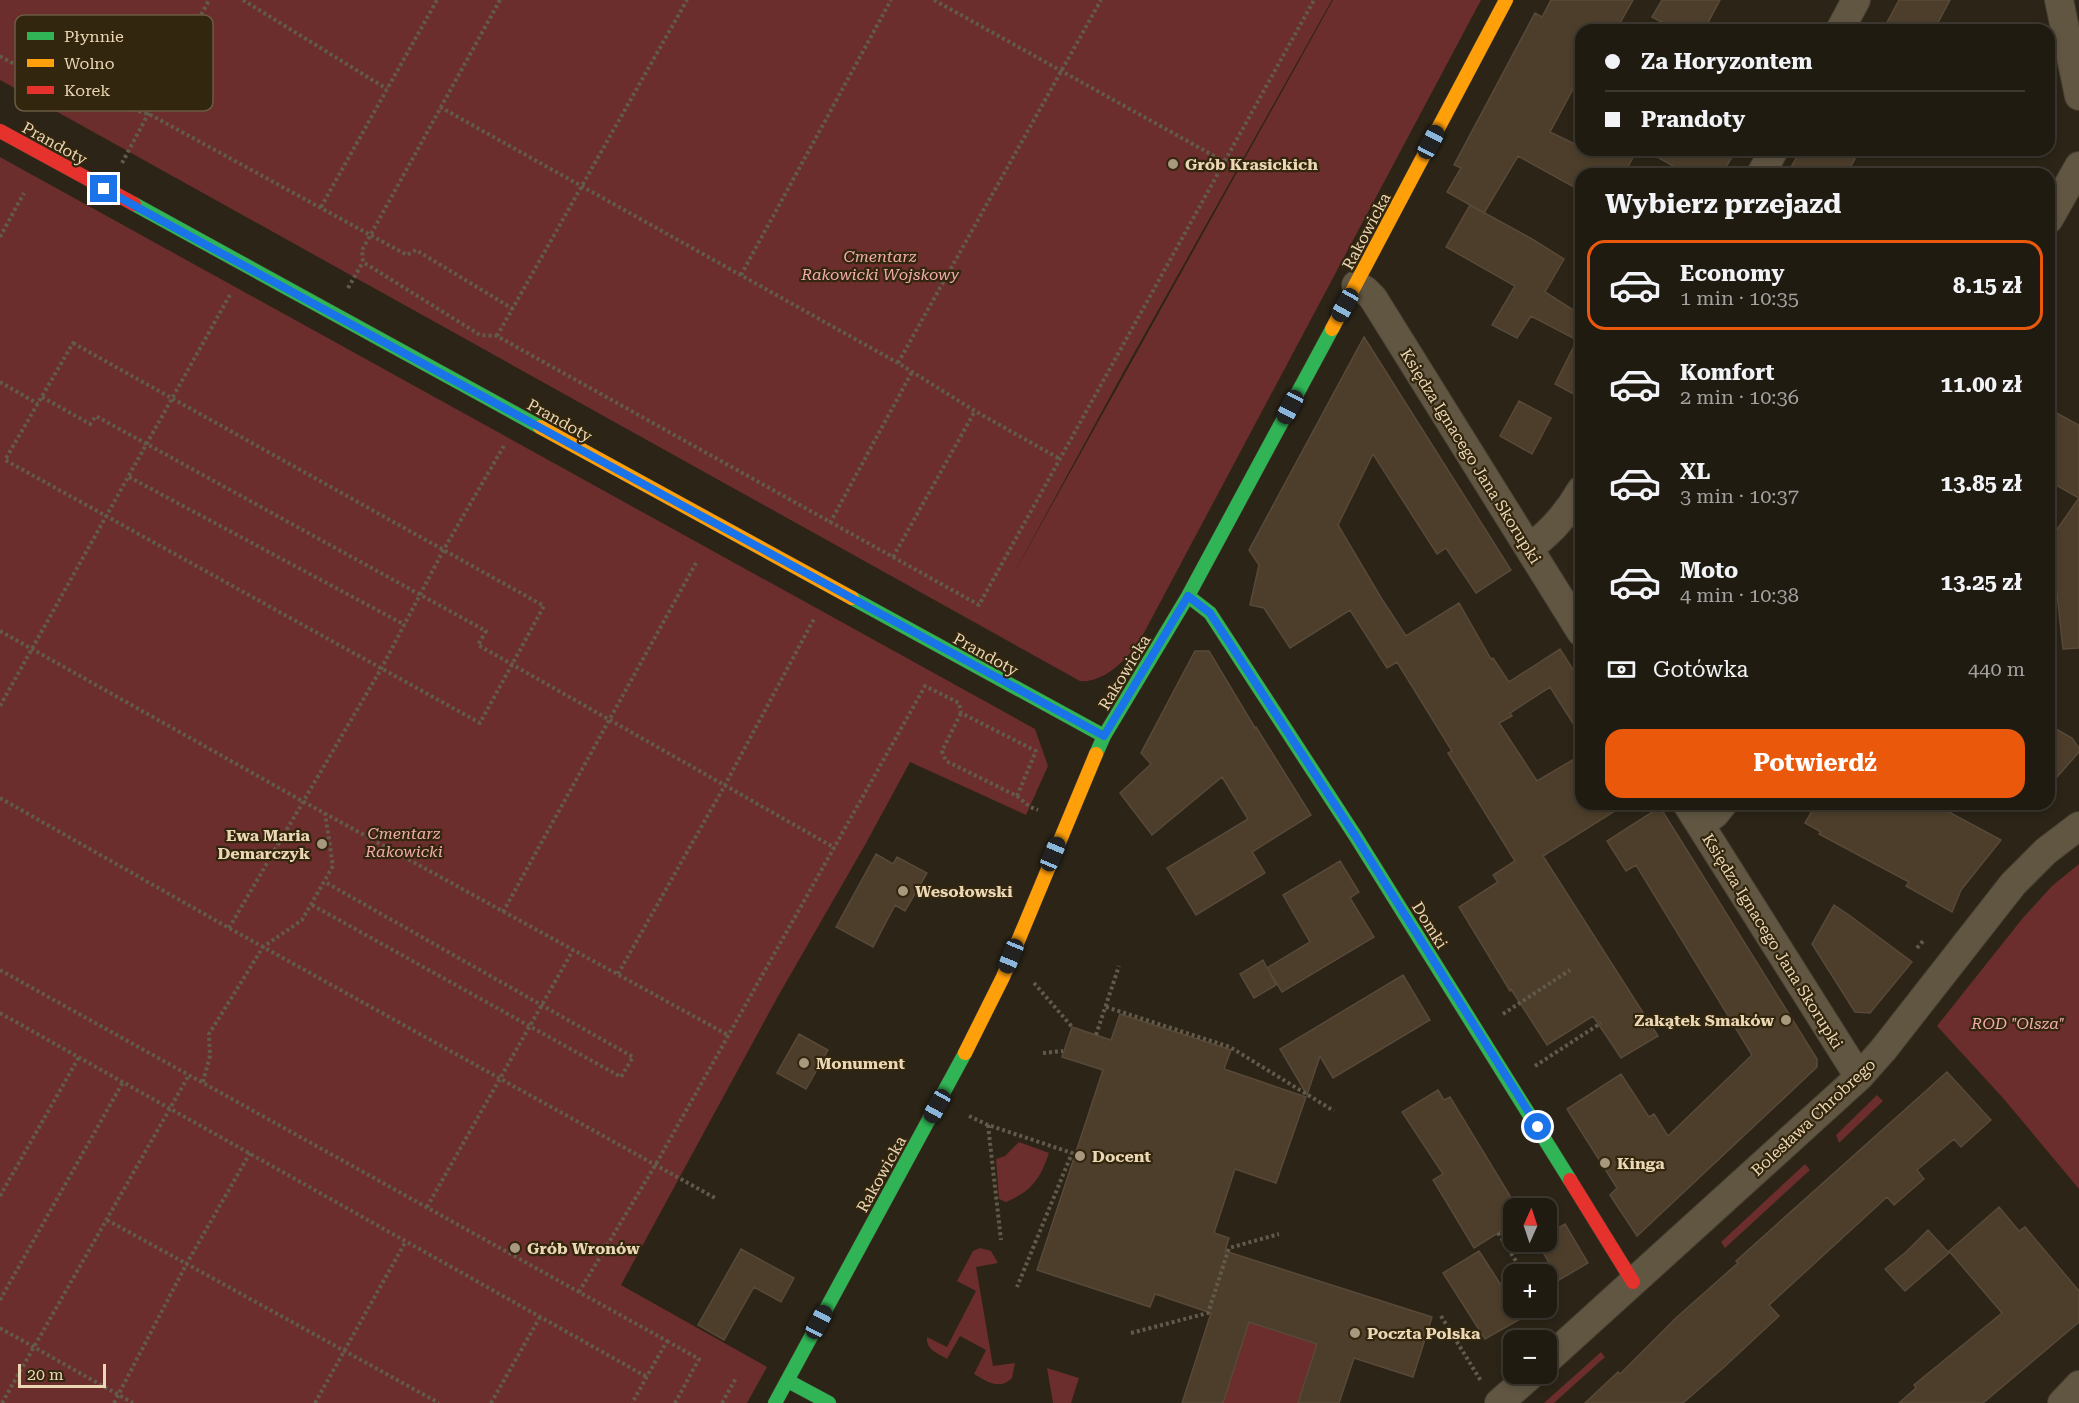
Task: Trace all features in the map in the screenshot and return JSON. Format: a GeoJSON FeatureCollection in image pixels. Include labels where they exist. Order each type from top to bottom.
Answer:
{"type":"FeatureCollection","features":[{"type":"Feature","properties":{"kind":"street","name":"Rakowicka"},"geometry":{"type":"LineString","coordinates":[[775,1403],[973,1038],[1003,977],[1078,793],[1104,736],[1188,596],[1356,285],[1506,0]]}},
{"type":"Feature","properties":{"kind":"street"},"geometry":{"type":"LineString","coordinates":[[1843,24],[1856,0]]}},
{"type":"Feature","properties":{"kind":"street"},"geometry":{"type":"LineString","coordinates":[[2059,0],[2079,96]]}},
{"type":"Feature","properties":{"kind":"street","name":"Prandoty"},"geometry":{"type":"LineString","coordinates":[[0,131],[1104,736]]}},
{"type":"Feature","properties":{"kind":"street"},"geometry":{"type":"LineString","coordinates":[[2055,208],[2079,166]]}},
{"type":"Feature","properties":{"kind":"street","name":"Księdza Ignacego Jana Skorupki"},"geometry":{"type":"LineString","coordinates":[[1356,285],[1373,298],[1575,622]]}},
{"type":"Feature","properties":{"kind":"street"},"geometry":{"type":"LineString","coordinates":[[1529,548],[1544,538],[1567,514],[1575,500]]}},
{"type":"Feature","properties":{"kind":"street","name":"Domki"},"geometry":{"type":"LineString","coordinates":[[1188,596],[1210,613],[1356,837],[1633,1282]]}},
{"type":"Feature","properties":{"kind":"street"},"geometry":{"type":"LineString","coordinates":[[1694,814],[1715,814],[1718,810]]}},
{"type":"Feature","properties":{"kind":"street","name":"Księdza Ignacego Jana Skorupki"},"geometry":{"type":"LineString","coordinates":[[1694,814],[1859,1077]]}},
{"type":"Feature","properties":{"kind":"street","name":"Bolesława Chrobrego"},"geometry":{"type":"LineString","coordinates":[[1557,1351],[1859,1077],[1880,1054],[2026,869],[2063,836],[2079,826]]}},
{"type":"Feature","properties":{"kind":"street"},"geometry":{"type":"LineString","coordinates":[[788,1381],[829,1403]]}},
{"type":"Feature","properties":{"kind":"street"},"geometry":{"type":"LineString","coordinates":[[1492,1396],[1514,1384]]}},
{"type":"Feature","properties":{"kind":"street"},"geometry":{"type":"LineString","coordinates":[[2062,1403],[2079,1385]]}},
{"type":"Feature","properties":{"kind":"path"},"geometry":{"type":"LineString","coordinates":[[201,15],[209,0]]}},
{"type":"Feature","properties":{"kind":"path"},"geometry":{"type":"LineString","coordinates":[[243,0],[387,89]]}},
{"type":"Feature","properties":{"kind":"path"},"geometry":{"type":"LineString","coordinates":[[321,207],[437,0]]}},
{"type":"Feature","properties":{"kind":"path"},"geometry":{"type":"LineString","coordinates":[[347,289],[363,262],[362,250],[370,234],[500,0]]}},
{"type":"Feature","properties":{"kind":"path"},"geometry":{"type":"LineString","coordinates":[[496,336],[687,0]]}},
{"type":"Feature","properties":{"kind":"path"},"geometry":{"type":"LineString","coordinates":[[741,275],[891,0]]}},
{"type":"Feature","properties":{"kind":"path"},"geometry":{"type":"LineString","coordinates":[[934,0],[1225,162]]}},
{"type":"Feature","properties":{"kind":"path"},"geometry":{"type":"LineString","coordinates":[[898,363],[1101,0]]}},
{"type":"Feature","properties":{"kind":"path"},"geometry":{"type":"LineString","coordinates":[[363,262],[480,335],[496,336],[979,605],[1314,0]]}},
{"type":"Feature","properties":{"kind":"path"},"geometry":{"type":"LineString","coordinates":[[0,56],[15,64]]}},
{"type":"Feature","properties":{"kind":"path"},"geometry":{"type":"LineString","coordinates":[[440,107],[898,363],[975,411],[1060,459]]}},
{"type":"Feature","properties":{"kind":"path"},"geometry":{"type":"LineString","coordinates":[[139,111],[149,114],[407,255],[416,250],[513,309]]}},
{"type":"Feature","properties":{"kind":"path"},"geometry":{"type":"LineString","coordinates":[[120,166],[151,111]]}},
{"type":"Feature","properties":{"kind":"path"},"geometry":{"type":"LineString","coordinates":[[0,237],[24,193]]}},
{"type":"Feature","properties":{"kind":"path"},"geometry":{"type":"LineString","coordinates":[[0,706],[235,285]]}},
{"type":"Feature","properties":{"kind":"path"},"geometry":{"type":"LineString","coordinates":[[73,343],[544,606],[480,723],[5,460],[42,397],[73,343]]}},
{"type":"Feature","properties":{"kind":"path"},"geometry":{"type":"LineString","coordinates":[[830,523],[912,372]]}},
{"type":"Feature","properties":{"kind":"path"},"geometry":{"type":"LineString","coordinates":[[0,382],[38,404]]}},
{"type":"Feature","properties":{"kind":"path"},"geometry":{"type":"LineString","coordinates":[[42,397],[90,424],[96,416],[486,631],[478,645],[835,848]]}},
{"type":"Feature","properties":{"kind":"path"},"geometry":{"type":"LineString","coordinates":[[893,558],[975,411]]}},
{"type":"Feature","properties":{"kind":"path"},"geometry":{"type":"LineString","coordinates":[[229,928],[381,669],[444,549],[509,437]]}},
{"type":"Feature","properties":{"kind":"path"},"geometry":{"type":"LineString","coordinates":[[129,477],[405,625]]}},
{"type":"Feature","properties":{"kind":"path"},"geometry":{"type":"LineString","coordinates":[[503,912],[696,563]]}},
{"type":"Feature","properties":{"kind":"path"},"geometry":{"type":"LineString","coordinates":[[618,974],[815,617]]}},
{"type":"Feature","properties":{"kind":"path"},"geometry":{"type":"LineString","coordinates":[[0,631],[304,802],[728,1035]]}},
{"type":"Feature","properties":{"kind":"path"},"geometry":{"type":"LineString","coordinates":[[579,1292],[656,1164],[925,686],[959,703],[961,713],[942,751],[946,761],[1017,796],[1039,811]]}},
{"type":"Feature","properties":{"kind":"path"},"geometry":{"type":"LineString","coordinates":[[961,713],[1036,751],[1017,796]]}},
{"type":"Feature","properties":{"kind":"path"},"geometry":{"type":"LineString","coordinates":[[0,798],[263,947],[716,1198]]}},
{"type":"Feature","properties":{"kind":"path"},"geometry":{"type":"LineString","coordinates":[[203,1082],[210,1056],[209,1034],[263,947],[302,920],[333,866],[325,813]]}},
{"type":"Feature","properties":{"kind":"path"},"geometry":{"type":"LineString","coordinates":[[312,904],[621,1077],[633,1057],[325,882]]}},
{"type":"Feature","properties":{"kind":"path"},"geometry":{"type":"LineString","coordinates":[[1917,948],[1923,941]]}},
{"type":"Feature","properties":{"kind":"path"},"geometry":{"type":"LineString","coordinates":[[427,1207],[573,950]]}},
{"type":"Feature","properties":{"kind":"path"},"geometry":{"type":"LineString","coordinates":[[1096,1035],[1119,966]]}},
{"type":"Feature","properties":{"kind":"path"},"geometry":{"type":"LineString","coordinates":[[0,970],[699,1359],[675,1403]]}},
{"type":"Feature","properties":{"kind":"path"},"geometry":{"type":"LineString","coordinates":[[1497,1017],[1570,970]]}},
{"type":"Feature","properties":{"kind":"path"},"geometry":{"type":"LineString","coordinates":[[1034,983],[1073,1028]]}},
{"type":"Feature","properties":{"kind":"path"},"geometry":{"type":"LineString","coordinates":[[1106,1006],[1230,1047],[1334,1111]]}},
{"type":"Feature","properties":{"kind":"path"},"geometry":{"type":"LineString","coordinates":[[0,1013],[647,1377]]}},
{"type":"Feature","properties":{"kind":"path"},"geometry":{"type":"LineString","coordinates":[[1530,1070],[1601,1023]]}},
{"type":"Feature","properties":{"kind":"path"},"geometry":{"type":"LineString","coordinates":[[1043,1053],[1063,1052]]}},
{"type":"Feature","properties":{"kind":"path"},"geometry":{"type":"LineString","coordinates":[[1,1192],[79,1057]]}},
{"type":"Feature","properties":{"kind":"path"},"geometry":{"type":"LineString","coordinates":[[2,1403],[189,1075]]}},
{"type":"Feature","properties":{"kind":"path"},"geometry":{"type":"LineString","coordinates":[[0,1300],[123,1082]]}},
{"type":"Feature","properties":{"kind":"path"},"geometry":{"type":"LineString","coordinates":[[969,1116],[988,1125],[1072,1153],[1017,1287]]}},
{"type":"Feature","properties":{"kind":"path"},"geometry":{"type":"LineString","coordinates":[[988,1125],[1001,1240]]}},
{"type":"Feature","properties":{"kind":"path"},"geometry":{"type":"LineString","coordinates":[[114,1403],[187,1263],[250,1153]]}},
{"type":"Feature","properties":{"kind":"path"},"geometry":{"type":"LineString","coordinates":[[107,1220],[439,1403]]}},
{"type":"Feature","properties":{"kind":"path"},"geometry":{"type":"LineString","coordinates":[[1498,1233],[1518,1264]]}},
{"type":"Feature","properties":{"kind":"path"},"geometry":{"type":"LineString","coordinates":[[1131,1333],[1208,1313],[1229,1248],[1279,1234]]}},
{"type":"Feature","properties":{"kind":"path"},"geometry":{"type":"LineString","coordinates":[[315,1403],[406,1241]]}},
{"type":"Feature","properties":{"kind":"path"},"geometry":{"type":"LineString","coordinates":[[1441,1316],[1492,1396]]}},
{"type":"Feature","properties":{"kind":"path"},"geometry":{"type":"LineString","coordinates":[[491,1403],[540,1317]]}},
{"type":"Feature","properties":{"kind":"path"},"geometry":{"type":"LineString","coordinates":[[0,1328],[133,1403]]}},
{"type":"Feature","properties":{"kind":"path"},"geometry":{"type":"LineString","coordinates":[[632,1403],[667,1341]]}},
{"type":"Feature","properties":{"kind":"path"},"geometry":{"type":"LineString","coordinates":[[722,1403],[736,1378]]}},
{"type":"Feature","properties":{"kind":"green space","name":"Cmentarz Rakowicki Wojskowy"},"geometry":{"type":"Polygon","coordinates":[[[0,0],[1332,0],[1124,371],[1014,573],[1333,0],[1481,0],[1138,644],[1113,670],[1089,681],[1080,681],[56,111],[213,111],[213,15],[15,15],[15,88],[0,80],[0,0]]]}},
{"type":"Feature","properties":{"kind":"green space","name":"Cmentarz Rakowicki"},"geometry":{"type":"Polygon","coordinates":[[[0,157],[1035,729],[1048,766],[1026,815],[910,762],[777,998],[621,1285],[767,1367],[747,1403],[0,1403],[0,157]]]}},
{"type":"Feature","properties":{"kind":"green space","name":"ROD \"Olsza\""},"geometry":{"type":"Polygon","coordinates":[[[2079,864],[2079,1189],[2003,1098],[1937,1026],[2022,919],[2052,886],[2079,864]]]}},
{"type":"Feature","properties":{"kind":"green space"},"geometry":{"type":"Polygon","coordinates":[[[1877,1095],[1883,1101],[1839,1143],[1836,1135],[1877,1095]]]}},
{"type":"Feature","properties":{"kind":"green space"},"geometry":{"type":"Polygon","coordinates":[[[1019,1142],[1049,1153],[1042,1170],[1029,1189],[1006,1202],[999,1199],[996,1159],[1005,1156],[1019,1142]]]}},
{"type":"Feature","properties":{"kind":"green space"},"geometry":{"type":"Polygon","coordinates":[[[1805,1164],[1810,1170],[1725,1248],[1721,1242],[1805,1164]]]}},
{"type":"Feature","properties":{"kind":"green space"},"geometry":{"type":"Polygon","coordinates":[[[980,1248],[991,1251],[998,1263],[976,1267],[993,1366],[1015,1363],[1012,1378],[1002,1384],[993,1384],[974,1374],[986,1350],[960,1336],[947,1359],[933,1351],[927,1341],[927,1337],[947,1347],[976,1291],[957,1281],[973,1251],[980,1248]]]}},
{"type":"Feature","properties":{"kind":"green space"},"geometry":{"type":"Polygon","coordinates":[[[1249,1322],[1317,1344],[1298,1403],[1223,1403],[1249,1322]]]}},
{"type":"Feature","properties":{"kind":"green space"},"geometry":{"type":"Polygon","coordinates":[[[1601,1352],[1605,1357],[1554,1403],[1544,1403],[1601,1352]]]}},
{"type":"Feature","properties":{"kind":"green space"},"geometry":{"type":"Polygon","coordinates":[[[1047,1368],[1079,1378],[1071,1403],[1053,1403],[1047,1368]]]}},
{"type":"Feature","properties":{"kind":"building"},"geometry":{"type":"Polygon","coordinates":[[[1551,0],[1633,0],[1619,24],[1575,24],[1575,85],[1550,132],[1575,144],[1575,156],[1634,156],[1627,168],[1575,168],[1575,188],[1518,156],[1484,213],[1447,192],[1461,168],[1454,165],[1535,13],[1542,17],[1551,0]]]}},
{"type":"Feature","properties":{"kind":"building"},"geometry":{"type":"Polygon","coordinates":[[[1662,0],[1720,0],[1707,24],[1665,24],[1652,17],[1662,0]]]}},
{"type":"Feature","properties":{"kind":"building"},"geometry":{"type":"Polygon","coordinates":[[[1899,0],[1950,0],[1937,24],[1886,24],[1899,0]]]}},
{"type":"Feature","properties":{"kind":"building"},"geometry":{"type":"Polygon","coordinates":[[[1656,156],[1732,156],[1726,168],[1676,168],[1656,156]]]}},
{"type":"Feature","properties":{"kind":"building"},"geometry":{"type":"Polygon","coordinates":[[[1798,156],[1850,156],[1855,159],[1850,168],[1790,168],[1798,156]]]}},
{"type":"Feature","properties":{"kind":"building"},"geometry":{"type":"Polygon","coordinates":[[[1470,205],[1564,259],[1545,292],[1575,311],[1575,339],[1531,316],[1517,338],[1492,325],[1515,286],[1446,247],[1470,205]]]}},
{"type":"Feature","properties":{"kind":"building"},"geometry":{"type":"Polygon","coordinates":[[[1364,337],[1511,570],[1476,593],[1446,548],[1437,554],[1373,454],[1338,525],[1406,636],[1459,603],[1491,659],[1493,658],[1509,682],[1560,649],[1575,673],[1575,727],[1550,687],[1510,713],[1512,716],[1499,723],[1537,781],[1575,759],[1575,810],[1616,810],[1543,856],[1658,1036],[1621,1058],[1593,1016],[1547,1045],[1511,989],[1510,991],[1459,907],[1498,882],[1493,875],[1515,861],[1448,753],[1452,751],[1397,662],[1387,668],[1350,610],[1290,648],[1264,608],[1250,605],[1259,565],[1249,550],[1364,337]]]}},
{"type":"Feature","properties":{"kind":"building"},"geometry":{"type":"Polygon","coordinates":[[[1575,344],[1575,395],[1555,384],[1575,344]]]}},
{"type":"Feature","properties":{"kind":"building"},"geometry":{"type":"Polygon","coordinates":[[[1519,401],[1551,418],[1532,454],[1500,436],[1519,401]]]}},
{"type":"Feature","properties":{"kind":"building"},"geometry":{"type":"Polygon","coordinates":[[[2055,412],[2079,425],[2079,498],[2055,484],[2055,412]]]}},
{"type":"Feature","properties":{"kind":"building"},"geometry":{"type":"Polygon","coordinates":[[[2079,498],[2079,648],[2063,649],[2055,575],[2055,532],[2079,498]]]}},
{"type":"Feature","properties":{"kind":"building"},"geometry":{"type":"Polygon","coordinates":[[[1195,651],[1209,651],[1311,815],[1252,852],[1265,873],[1196,915],[1167,868],[1248,819],[1222,777],[1152,835],[1120,793],[1151,764],[1141,753],[1195,651]]]}},
{"type":"Feature","properties":{"kind":"building"},"geometry":{"type":"Polygon","coordinates":[[[2055,728],[2072,738],[2079,752],[2055,779],[2055,728]]]}},
{"type":"Feature","properties":{"kind":"building"},"geometry":{"type":"Polygon","coordinates":[[[1655,810],[1662,810],[1817,1059],[1817,1067],[1637,1236],[1610,1195],[1617,1188],[1567,1109],[1621,1074],[1649,1117],[1654,1114],[1668,1136],[1752,1055],[1636,865],[1626,871],[1607,841],[1655,810]]]}},
{"type":"Feature","properties":{"kind":"building"},"geometry":{"type":"Polygon","coordinates":[[[1813,810],[1945,810],[2001,840],[1961,890],[1952,912],[1906,886],[1909,882],[1819,834],[1821,832],[1805,823],[1813,810]]]}},
{"type":"Feature","properties":{"kind":"building"},"geometry":{"type":"Polygon","coordinates":[[[876,854],[893,864],[897,857],[927,873],[905,911],[895,905],[873,947],[836,927],[876,854]]]}},
{"type":"Feature","properties":{"kind":"building"},"geometry":{"type":"Polygon","coordinates":[[[1340,861],[1359,892],[1350,898],[1374,937],[1282,992],[1268,969],[1276,985],[1254,998],[1240,974],[1263,960],[1267,968],[1310,942],[1283,895],[1340,861]]]}},
{"type":"Feature","properties":{"kind":"building"},"geometry":{"type":"Polygon","coordinates":[[[1834,905],[1912,962],[1870,1013],[1855,1012],[1812,944],[1834,905]]]}},
{"type":"Feature","properties":{"kind":"building"},"geometry":{"type":"Polygon","coordinates":[[[1403,975],[1430,1020],[1333,1078],[1320,1056],[1307,1095],[1280,1049],[1403,975]]]}},
{"type":"Feature","properties":{"kind":"building"},"geometry":{"type":"Polygon","coordinates":[[[1120,1014],[1231,1050],[1224,1069],[1306,1097],[1276,1183],[1235,1169],[1214,1233],[1229,1238],[1225,1251],[1432,1317],[1413,1377],[1354,1358],[1339,1403],[1298,1403],[1317,1344],[1249,1322],[1223,1403],[1182,1403],[1211,1313],[1155,1294],[1150,1307],[1037,1270],[1103,1070],[1062,1057],[1072,1027],[1111,1040],[1120,1014]]]}},
{"type":"Feature","properties":{"kind":"building","name":"Monument"},"geometry":{"type":"Polygon","coordinates":[[[799,1034],[828,1050],[806,1089],[777,1073],[799,1034]]]}},
{"type":"Feature","properties":{"kind":"building"},"geometry":{"type":"Polygon","coordinates":[[[1947,1072],[1991,1120],[1961,1147],[1954,1139],[1917,1170],[1924,1179],[1894,1205],[1887,1197],[1769,1305],[1779,1316],[1723,1368],[1683,1403],[1585,1403],[1618,1372],[1620,1374],[1677,1317],[1738,1263],[1736,1261],[1947,1072]]]}},
{"type":"Feature","properties":{"kind":"building"},"geometry":{"type":"Polygon","coordinates":[[[1438,1090],[1444,1100],[1450,1097],[1511,1198],[1503,1198],[1503,1230],[1474,1248],[1433,1180],[1443,1174],[1402,1112],[1438,1090]]]}},
{"type":"Feature","properties":{"kind":"building"},"geometry":{"type":"Polygon","coordinates":[[[1999,1207],[2019,1231],[2025,1227],[2079,1291],[2079,1322],[1983,1403],[1899,1403],[1916,1388],[1914,1385],[2002,1313],[1949,1251],[1999,1207]]]}},
{"type":"Feature","properties":{"kind":"building"},"geometry":{"type":"Polygon","coordinates":[[[1565,1224],[1588,1263],[1559,1280],[1557,1264],[1550,1264],[1543,1252],[1557,1252],[1557,1229],[1565,1224]]]}},
{"type":"Feature","properties":{"kind":"building"},"geometry":{"type":"Polygon","coordinates":[[[1928,1230],[1949,1253],[1905,1291],[1885,1269],[1928,1230]]]}},
{"type":"Feature","properties":{"kind":"building"},"geometry":{"type":"Polygon","coordinates":[[[741,1249],[794,1278],[781,1302],[754,1287],[724,1340],[698,1325],[741,1249]]]}},
{"type":"Feature","properties":{"kind":"building"},"geometry":{"type":"Polygon","coordinates":[[[1479,1251],[1503,1288],[1503,1318],[1522,1318],[1485,1339],[1443,1273],[1479,1251]]]}},
{"type":"Feature","properties":{"kind":"traffic: fast"},"geometry":{"type":"LineString","coordinates":[[134,204],[540,427]]}},
{"type":"Feature","properties":{"kind":"traffic: fast"},"geometry":{"type":"LineString","coordinates":[[1096,754],[1104,736],[1188,596],[1332,329]]}},
{"type":"Feature","properties":{"kind":"traffic: fast"},"geometry":{"type":"LineString","coordinates":[[1188,596],[1210,613],[1356,837],[1570,1180]]}},
{"type":"Feature","properties":{"kind":"traffic: fast"},"geometry":{"type":"LineString","coordinates":[[852,598],[1104,736]]}},
{"type":"Feature","properties":{"kind":"traffic: fast"},"geometry":{"type":"LineString","coordinates":[[775,1403],[965,1053]]}},
{"type":"Feature","properties":{"kind":"traffic: fast"},"geometry":{"type":"LineString","coordinates":[[788,1381],[829,1403]]}},
{"type":"Feature","properties":{"kind":"traffic: slow"},"geometry":{"type":"LineString","coordinates":[[1332,329],[1506,0]]}},
{"type":"Feature","properties":{"kind":"traffic: slow"},"geometry":{"type":"LineString","coordinates":[[540,427],[852,598]]}},
{"type":"Feature","properties":{"kind":"traffic: slow"},"geometry":{"type":"LineString","coordinates":[[965,1053],[1003,977],[1096,754]]}},
{"type":"Feature","properties":{"kind":"traffic: jam"},"geometry":{"type":"LineString","coordinates":[[0,131],[134,204]]}},
{"type":"Feature","properties":{"kind":"traffic: jam"},"geometry":{"type":"LineString","coordinates":[[1570,1180],[1633,1282]]}},
{"type":"Feature","properties":{"kind":"place","name":"Grób Krasickich"},"geometry":{"type":"Point","coordinates":[1173,164]}},
{"type":"Feature","properties":{"kind":"place","name":"Ewa Maria Demarczyk"},"geometry":{"type":"Point","coordinates":[322,844]}},
{"type":"Feature","properties":{"kind":"place","name":"Wesołowski"},"geometry":{"type":"Point","coordinates":[903,891]}},
{"type":"Feature","properties":{"kind":"place","name":"Zakątek Smaków"},"geometry":{"type":"Point","coordinates":[1786,1020]}},
{"type":"Feature","properties":{"kind":"place","name":"Monument"},"geometry":{"type":"Point","coordinates":[804,1063]}},
{"type":"Feature","properties":{"kind":"place","name":"Docent"},"geometry":{"type":"Point","coordinates":[1080,1156]}},
{"type":"Feature","properties":{"kind":"place","name":"Kinga"},"geometry":{"type":"Point","coordinates":[1605,1163]}},
{"type":"Feature","properties":{"kind":"place","name":"Grób Wronów"},"geometry":{"type":"Point","coordinates":[515,1248]}},
{"type":"Feature","properties":{"kind":"place","name":"Poczta Polska"},"geometry":{"type":"Point","coordinates":[1355,1333]}},
{"type":"Feature","properties":{"kind":"route"},"geometry":{"type":"LineString","coordinates":[[104,189],[1104,736],[1188,596],[1210,613],[1356,837],[1538,1127]]}}]}
